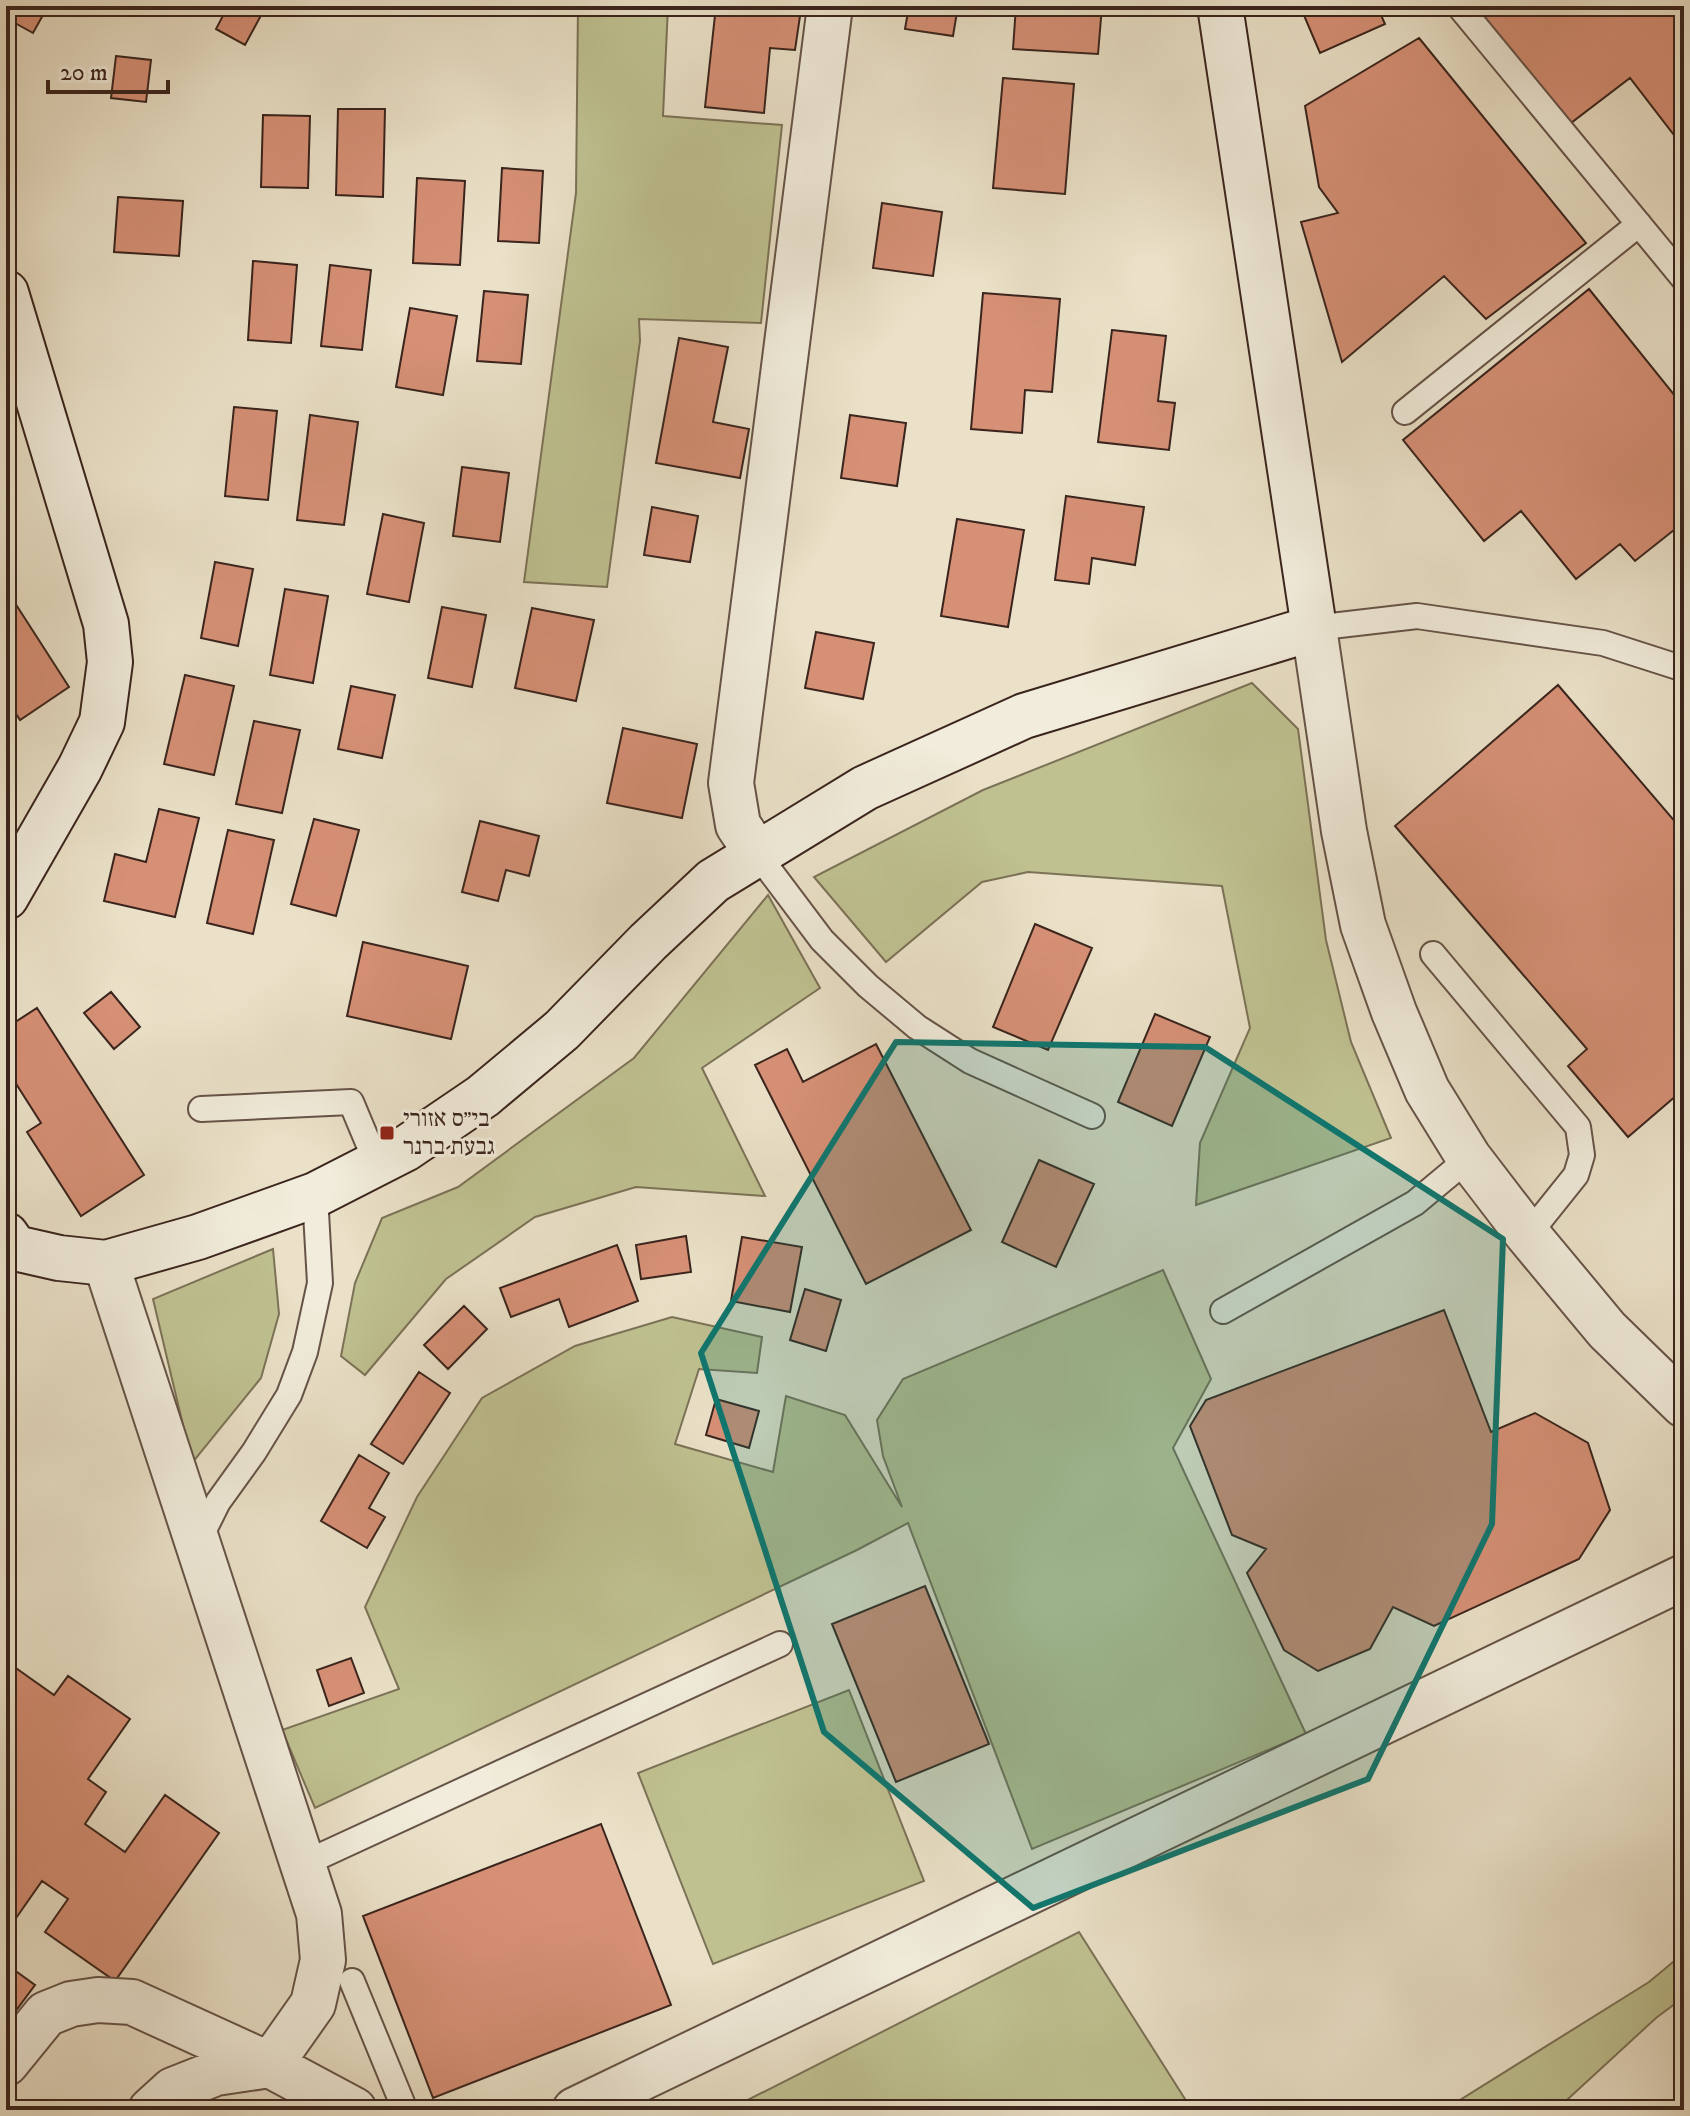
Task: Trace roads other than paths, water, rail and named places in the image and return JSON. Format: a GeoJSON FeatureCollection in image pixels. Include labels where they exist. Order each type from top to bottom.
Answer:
{"type":"FeatureCollection","features":[{"type":"Feature","properties":{"kind":"street"},"geometry":{"type":"LineString","coordinates":[[758,855],[738,825],[731,783],[830,6]]}},
{"type":"Feature","properties":{"kind":"street"},"geometry":{"type":"LineString","coordinates":[[1220,6],[1344,831],[1363,925],[1394,1012],[1427,1090],[1469,1158],[1607,1330],[1684,1405]]}},
{"type":"Feature","properties":{"kind":"street"},"geometry":{"type":"LineString","coordinates":[[6,293],[106,624],[110,662],[102,722],[80,768],[6,897]]}},
{"type":"Feature","properties":{"kind":"street"},"geometry":{"type":"LineString","coordinates":[[9,1245],[59,1258],[106,1263],[198,1237],[315,1195],[405,1149],[483,1096],[562,1030],[713,881],[865,788],[1024,716],[1314,628]]}},
{"type":"Feature","properties":{"kind":"street"},"geometry":{"type":"LineString","coordinates":[[106,1263],[319,1914],[323,1960],[313,2004],[270,2065],[216,2073],[173,2090],[151,2110]]}},
{"type":"Feature","properties":{"kind":"street"},"geometry":{"type":"LineString","coordinates":[[575,2110],[1684,1577]]}},
{"type":"Feature","properties":{"kind":"street"},"geometry":{"type":"LineString","coordinates":[[6,2063],[46,2014],[71,2004],[98,2000],[132,2002],[270,2065],[354,2110]]}},
{"type":"Feature","properties":{"kind":"lane"},"geometry":{"type":"LineString","coordinates":[[1459,6],[1684,279]]}},
{"type":"Feature","properties":{"kind":"lane"},"geometry":{"type":"LineString","coordinates":[[1405,412],[1639,224]]}},
{"type":"Feature","properties":{"kind":"lane"},"geometry":{"type":"LineString","coordinates":[[1314,628],[1417,616],[1603,643],[1684,669]]}},
{"type":"Feature","properties":{"kind":"lane"},"geometry":{"type":"LineString","coordinates":[[758,855],[822,940],[868,986],[917,1027],[970,1061],[1092,1116]]}},
{"type":"Feature","properties":{"kind":"lane"},"geometry":{"type":"LineString","coordinates":[[1433,954],[1578,1127],[1582,1155],[1576,1175],[1528,1235]]}},
{"type":"Feature","properties":{"kind":"lane"},"geometry":{"type":"LineString","coordinates":[[201,1109],[351,1102],[377,1164]]}},
{"type":"Feature","properties":{"kind":"lane"},"geometry":{"type":"LineString","coordinates":[[1223,1311],[1415,1203],[1469,1158]]}},
{"type":"Feature","properties":{"kind":"lane"},"geometry":{"type":"LineString","coordinates":[[198,1542],[218,1502],[289,1395],[305,1352],[320,1283],[315,1195]]}},
{"type":"Feature","properties":{"kind":"lane"},"geometry":{"type":"LineString","coordinates":[[303,1864],[780,1644]]}},
{"type":"Feature","properties":{"kind":"lane"},"geometry":{"type":"LineString","coordinates":[[352,1981],[405,2110]]}},
{"type":"Feature","properties":{"kind":"place","name":"בי״ס אזורי גבעת ברנר"},"geometry":{"type":"Point","coordinates":[387,1133]}}]}
